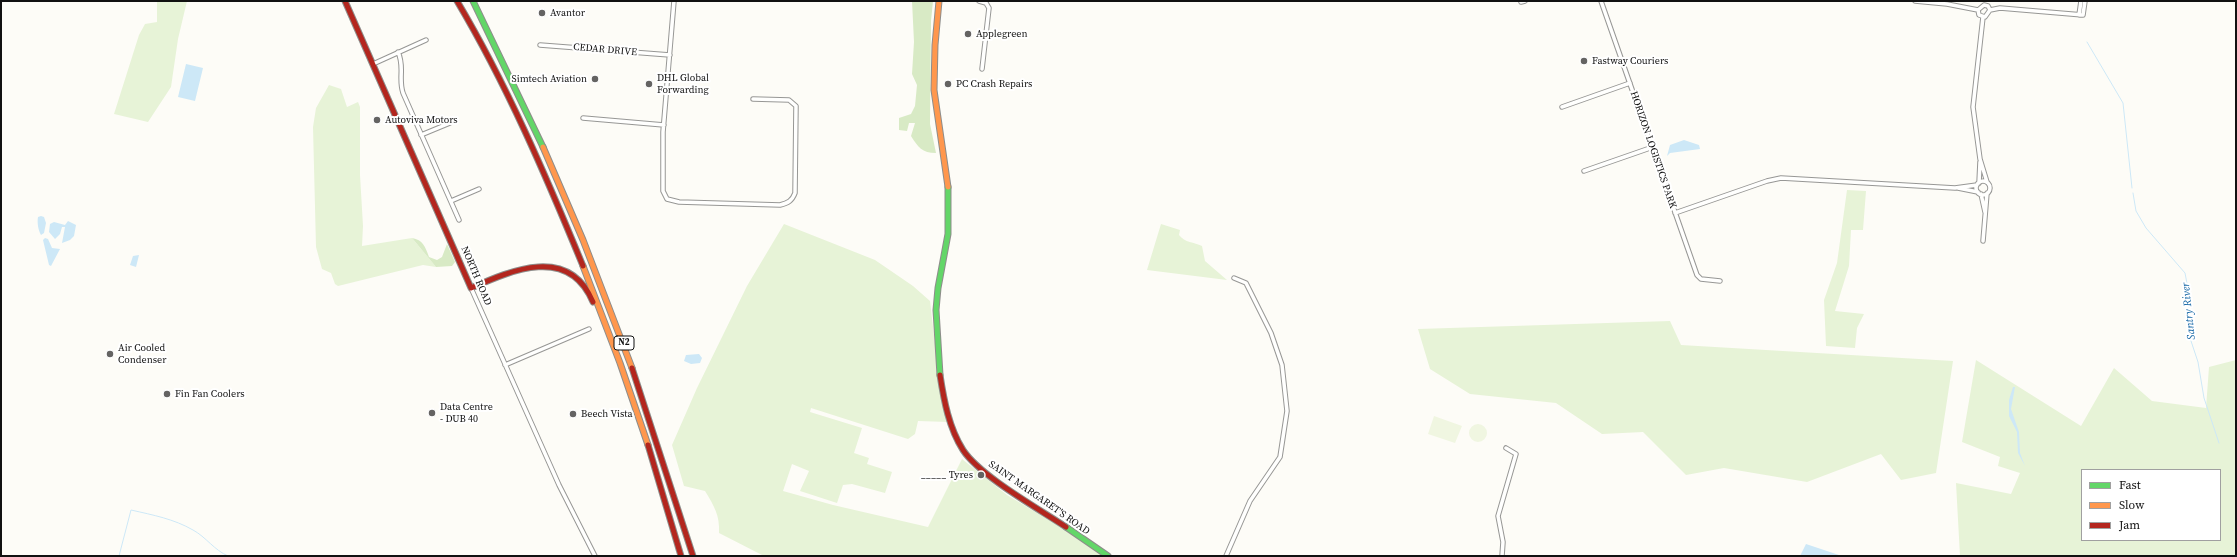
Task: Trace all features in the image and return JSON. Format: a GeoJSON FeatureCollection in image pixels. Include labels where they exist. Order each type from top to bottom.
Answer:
{"type":"FeatureCollection","features":[{"type":"Feature","properties":{"kind":"main road","name":"NORTH ROAD"},"geometry":{"type":"LineString","coordinates":[[344,1],[471,288]]}},
{"type":"Feature","properties":{"kind":"main road","name":"N2"},"geometry":{"type":"LineString","coordinates":[[457,1],[482,43],[530,143],[577,253],[617,354],[653,462],[681,556]]}},
{"type":"Feature","properties":{"kind":"main road","name":"N2"},"geometry":{"type":"LineString","coordinates":[[473,1],[503,59],[538,136],[587,249],[626,347],[664,460],[693,556]]}},
{"type":"Feature","properties":{"kind":"main road"},"geometry":{"type":"LineString","coordinates":[[477,1],[511,67],[538,136]]}},
{"type":"Feature","properties":{"kind":"main road","name":"SAINT MARGARET'S ROAD"},"geometry":{"type":"LineString","coordinates":[[939,1],[934,84],[937,119],[947,174],[949,219],[945,255],[937,291],[936,318],[941,374],[948,416],[963,450],[975,463],[989,475],[1108,556]]}},
{"type":"Feature","properties":{"kind":"main road"},"geometry":{"type":"LineString","coordinates":[[471,288],[522,267],[544,266],[565,272],[583,285],[591,296],[617,354]]}},
{"type":"Feature","properties":{"kind":"street"},"geometry":{"type":"LineString","coordinates":[[674,1],[663,132],[663,191],[667,199],[679,202],[787,204],[795,193],[796,106],[790,100],[754,99]]}},
{"type":"Feature","properties":{"kind":"street"},"geometry":{"type":"LineString","coordinates":[[979,1],[986,3],[989,8],[982,69]]}},
{"type":"Feature","properties":{"kind":"street","name":"HORIZON LOGISTICS PARK"},"geometry":{"type":"LineString","coordinates":[[1600,1],[1699,277],[1720,281]]}},
{"type":"Feature","properties":{"kind":"street"},"geometry":{"type":"LineString","coordinates":[[1915,1],[1947,4],[1978,10]]}},
{"type":"Feature","properties":{"kind":"street"},"geometry":{"type":"LineString","coordinates":[[2079,15],[2081,1]]}},
{"type":"Feature","properties":{"kind":"street"},"geometry":{"type":"LineString","coordinates":[[1990,10],[2000,8],[2084,16],[2085,1]]}},
{"type":"Feature","properties":{"kind":"street"},"geometry":{"type":"LineString","coordinates":[[1978,10],[1984,5],[1988,6],[1990,10]]}},
{"type":"Feature","properties":{"kind":"street"},"geometry":{"type":"LineString","coordinates":[[1978,10],[1979,15],[1983,17]]}},
{"type":"Feature","properties":{"kind":"street"},"geometry":{"type":"LineString","coordinates":[[1983,17],[1988,15],[1990,10]]}},
{"type":"Feature","properties":{"kind":"street"},"geometry":{"type":"LineString","coordinates":[[1983,17],[1973,107],[1980,159],[1990,188],[1985,213],[1983,241]]}},
{"type":"Feature","properties":{"kind":"street"},"geometry":{"type":"LineString","coordinates":[[373,64],[426,40]]}},
{"type":"Feature","properties":{"kind":"street","name":"CEDAR DRIVE"},"geometry":{"type":"LineString","coordinates":[[540,45],[670,55]]}},
{"type":"Feature","properties":{"kind":"street"},"geometry":{"type":"LineString","coordinates":[[398,52],[403,65],[401,88],[459,220]]}},
{"type":"Feature","properties":{"kind":"street"},"geometry":{"type":"LineString","coordinates":[[1562,108],[1630,83]]}},
{"type":"Feature","properties":{"kind":"street"},"geometry":{"type":"LineString","coordinates":[[583,118],[664,125]]}},
{"type":"Feature","properties":{"kind":"street"},"geometry":{"type":"LineString","coordinates":[[421,135],[450,123]]}},
{"type":"Feature","properties":{"kind":"street"},"geometry":{"type":"LineString","coordinates":[[1584,171],[1653,147]]}},
{"type":"Feature","properties":{"kind":"street"},"geometry":{"type":"LineString","coordinates":[[1980,159],[1978,184],[1985,213]]}},
{"type":"Feature","properties":{"kind":"street"},"geometry":{"type":"LineString","coordinates":[[1675,213],[1767,181],[1781,178],[1955,188],[1988,193]]}},
{"type":"Feature","properties":{"kind":"street"},"geometry":{"type":"LineString","coordinates":[[1955,188],[1987,182]]}},
{"type":"Feature","properties":{"kind":"street"},"geometry":{"type":"LineString","coordinates":[[451,201],[479,189]]}},
{"type":"Feature","properties":{"kind":"street"},"geometry":{"type":"LineString","coordinates":[[1226,556],[1250,501],[1280,457],[1287,411],[1282,364],[1271,332],[1246,283],[1234,278]]}},
{"type":"Feature","properties":{"kind":"street","name":"NORTH ROAD"},"geometry":{"type":"LineString","coordinates":[[471,288],[559,485],[595,556]]}},
{"type":"Feature","properties":{"kind":"street"},"geometry":{"type":"LineString","coordinates":[[505,365],[589,329]]}},
{"type":"Feature","properties":{"kind":"street"},"geometry":{"type":"LineString","coordinates":[[1502,556],[1504,542],[1498,516],[1516,454],[1506,448]]}},
{"type":"Feature","properties":{"kind":"green space"},"geometry":{"type":"Polygon","coordinates":[[[157,1],[187,1],[178,39],[171,87],[148,122],[114,114],[139,35],[145,24],[157,22],[157,1]]]}},
{"type":"Feature","properties":{"kind":"green space"},"geometry":{"type":"Polygon","coordinates":[[[912,1],[933,1],[931,21],[930,124],[936,153],[927,152],[921,149],[911,136],[915,123],[909,123],[907,131],[899,130],[899,118],[911,114],[915,106],[917,85],[912,74],[914,42],[912,1]]]}},
{"type":"Feature","properties":{"kind":"green space"},"geometry":{"type":"Polygon","coordinates":[[[329,85],[341,89],[347,107],[358,102],[360,107],[360,175],[363,226],[362,246],[412,238],[436,267],[423,265],[338,286],[335,284],[331,273],[322,269],[316,247],[313,127],[316,108],[329,85]]]}},
{"type":"Feature","properties":{"kind":"green space"},"geometry":{"type":"Polygon","coordinates":[[[1847,190],[1866,191],[1863,230],[1851,230],[1849,266],[1835,311],[1864,314],[1857,328],[1855,348],[1826,346],[1824,300],[1837,263],[1847,190]]]}},
{"type":"Feature","properties":{"kind":"green space"},"geometry":{"type":"Polygon","coordinates":[[[784,224],[875,260],[913,286],[930,301],[941,396],[949,422],[918,421],[915,434],[908,439],[811,408],[810,412],[862,428],[854,453],[869,458],[867,464],[892,472],[885,493],[852,484],[843,485],[837,503],[800,491],[809,471],[792,464],[783,491],[833,505],[928,527],[962,459],[1007,495],[1084,541],[1105,556],[764,556],[719,533],[718,521],[714,506],[705,491],[684,486],[672,445],[697,388],[747,286],[784,224]]]}},
{"type":"Feature","properties":{"kind":"green space"},"geometry":{"type":"Polygon","coordinates":[[[1161,224],[1180,230],[1179,235],[1181,238],[1202,246],[1205,261],[1227,280],[1147,270],[1161,224]]]}},
{"type":"Feature","properties":{"kind":"green space"},"geometry":{"type":"Polygon","coordinates":[[[412,238],[419,240],[425,247],[429,257],[437,260],[442,257],[447,244],[455,262],[452,266],[436,267],[412,238]]]}},
{"type":"Feature","properties":{"kind":"green space"},"geometry":{"type":"Polygon","coordinates":[[[1670,321],[1681,345],[1953,361],[1936,473],[1901,480],[1881,454],[1807,482],[1724,468],[1686,475],[1643,432],[1602,434],[1556,403],[1470,394],[1430,369],[1418,329],[1670,321]]]}},
{"type":"Feature","properties":{"kind":"green space"},"geometry":{"type":"Polygon","coordinates":[[[1976,360],[2081,426],[2114,368],[2152,401],[2206,408],[2209,367],[2236,360],[2236,556],[1960,556],[1956,483],[2011,494],[2020,473],[1998,466],[2000,457],[1962,442],[1976,360]]]}},
{"type":"Feature","properties":{"kind":"green space"},"geometry":{"type":"Polygon","coordinates":[[[1434,416],[1462,426],[1455,443],[1428,434],[1434,416]]]}},
{"type":"Feature","properties":{"kind":"green space"},"geometry":{"type":"Polygon","coordinates":[[[1474,424],[1482,424],[1487,429],[1485,440],[1482,442],[1474,442],[1469,437],[1469,429],[1474,424]]]}},
{"type":"Feature","properties":{"kind":"water"},"geometry":{"type":"Polygon","coordinates":[[[186,64],[203,68],[195,101],[178,97],[186,64]]]}},
{"type":"Feature","properties":{"kind":"water"},"geometry":{"type":"Polygon","coordinates":[[[1684,140],[1699,145],[1700,149],[1670,153],[1667,156],[1670,145],[1684,140]]]}},
{"type":"Feature","properties":{"kind":"water"},"geometry":{"type":"Polygon","coordinates":[[[38,217],[44,217],[46,223],[44,233],[41,235],[38,228],[38,217]]]}},
{"type":"Feature","properties":{"kind":"water"},"geometry":{"type":"Polygon","coordinates":[[[68,221],[76,225],[74,236],[70,240],[62,243],[65,227],[62,227],[60,234],[55,239],[49,232],[50,224],[54,222],[65,225],[68,221]]]}},
{"type":"Feature","properties":{"kind":"water"},"geometry":{"type":"Polygon","coordinates":[[[45,238],[48,239],[52,248],[60,249],[51,266],[49,265],[43,240],[45,238]]]}},
{"type":"Feature","properties":{"kind":"water"},"geometry":{"type":"Polygon","coordinates":[[[139,255],[136,267],[130,265],[133,256],[139,255]]]}},
{"type":"Feature","properties":{"kind":"water"},"geometry":{"type":"Polygon","coordinates":[[[699,354],[702,358],[700,363],[691,364],[684,361],[686,355],[699,354]]]}},
{"type":"Feature","properties":{"kind":"water"},"geometry":{"type":"Polygon","coordinates":[[[2013,387],[2015,387],[2011,409],[2019,432],[2020,453],[2025,466],[2018,453],[2017,432],[2009,416],[2009,400],[2013,387]]]}},
{"type":"Feature","properties":{"kind":"water"},"geometry":{"type":"Polygon","coordinates":[[[1806,544],[1842,556],[1800,556],[1806,544]]]}},
{"type":"Feature","properties":{"kind":"waterway","name":"Santry River"},"geometry":{"type":"LineString","coordinates":[[2087,42],[2123,103],[2132,188]]}},
{"type":"Feature","properties":{"kind":"waterway","name":"Santry River"},"geometry":{"type":"LineString","coordinates":[[2133,193],[2136,211],[2146,228],[2185,273],[2189,294],[2189,335],[2198,362],[2204,398],[2219,443]]}},
{"type":"Feature","properties":{"kind":"waterway"},"geometry":{"type":"LineString","coordinates":[[119,556],[131,510],[163,518],[186,526],[198,533],[218,550],[228,556]]}},
{"type":"Feature","properties":{"kind":"traffic: fast"},"geometry":{"type":"LineString","coordinates":[[473,1],[543,147]]}},
{"type":"Feature","properties":{"kind":"traffic: fast"},"geometry":{"type":"LineString","coordinates":[[940,375],[936,310],[938,288],[948,234],[948,187]]}},
{"type":"Feature","properties":{"kind":"traffic: fast"},"geometry":{"type":"LineString","coordinates":[[1066,527],[1108,556]]}},
{"type":"Feature","properties":{"kind":"traffic: slow"},"geometry":{"type":"LineString","coordinates":[[939,1],[935,45],[934,90],[948,187]]}},
{"type":"Feature","properties":{"kind":"traffic: slow"},"geometry":{"type":"LineString","coordinates":[[543,147],[583,240],[632,368]]}},
{"type":"Feature","properties":{"kind":"traffic: slow"},"geometry":{"type":"LineString","coordinates":[[583,266],[620,363],[648,445]]}},
{"type":"Feature","properties":{"kind":"traffic: jam"},"geometry":{"type":"LineString","coordinates":[[345,1],[471,288]]}},
{"type":"Feature","properties":{"kind":"traffic: jam"},"geometry":{"type":"LineString","coordinates":[[457,1],[493,65],[525,131],[583,266]]}},
{"type":"Feature","properties":{"kind":"traffic: jam"},"geometry":{"type":"LineString","coordinates":[[471,288],[521,269],[538,267],[555,268],[570,273],[583,284],[593,302]]}},
{"type":"Feature","properties":{"kind":"traffic: jam"},"geometry":{"type":"LineString","coordinates":[[632,368],[693,556]]}},
{"type":"Feature","properties":{"kind":"traffic: jam"},"geometry":{"type":"LineString","coordinates":[[940,375],[945,404],[954,433],[963,450],[971,460],[996,481],[1066,527]]}},
{"type":"Feature","properties":{"kind":"traffic: jam"},"geometry":{"type":"LineString","coordinates":[[648,445],[681,556]]}},
{"type":"Feature","properties":{"kind":"place","name":"Avantor"},"geometry":{"type":"Point","coordinates":[542,13]}},
{"type":"Feature","properties":{"kind":"place","name":"Applegreen"},"geometry":{"type":"Point","coordinates":[968,34]}},
{"type":"Feature","properties":{"kind":"place","name":"Fastway Couriers"},"geometry":{"type":"Point","coordinates":[1584,61]}},
{"type":"Feature","properties":{"kind":"place","name":"Simtech Aviation"},"geometry":{"type":"Point","coordinates":[595,79]}},
{"type":"Feature","properties":{"kind":"place","name":"DHL Global Forwarding"},"geometry":{"type":"Point","coordinates":[649,84]}},
{"type":"Feature","properties":{"kind":"place","name":"PC Crash Repairs"},"geometry":{"type":"Point","coordinates":[948,84]}},
{"type":"Feature","properties":{"kind":"place","name":"Autoviva Motors"},"geometry":{"type":"Point","coordinates":[377,120]}},
{"type":"Feature","properties":{"kind":"place","name":"Air Cooled Condenser"},"geometry":{"type":"Point","coordinates":[110,354]}},
{"type":"Feature","properties":{"kind":"place","name":"Fin Fan Coolers"},"geometry":{"type":"Point","coordinates":[167,394]}},
{"type":"Feature","properties":{"kind":"place","name":"Data Centre - DUB 40"},"geometry":{"type":"Point","coordinates":[432,413]}},
{"type":"Feature","properties":{"kind":"place","name":"Beech Vista"},"geometry":{"type":"Point","coordinates":[573,414]}},
{"type":"Feature","properties":{"kind":"place","name":"_____ Tyres"},"geometry":{"type":"Point","coordinates":[981,475]}}]}
